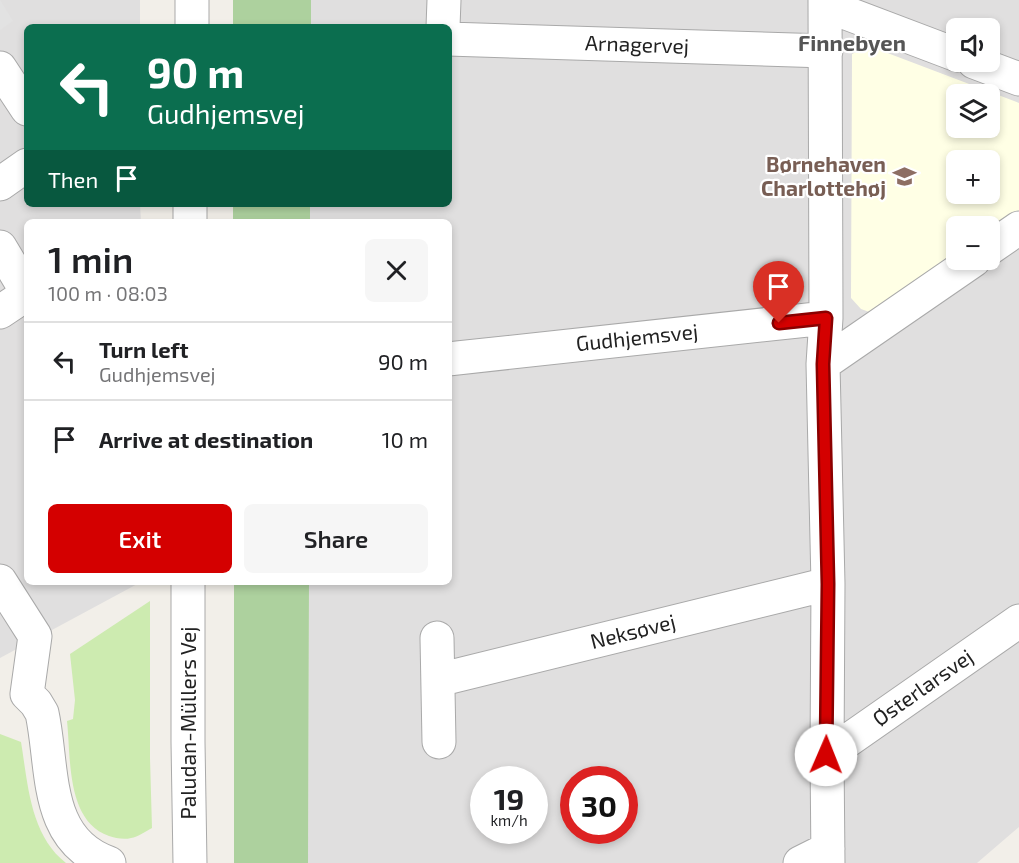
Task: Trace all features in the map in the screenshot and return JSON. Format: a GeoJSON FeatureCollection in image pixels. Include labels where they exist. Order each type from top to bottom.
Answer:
{"type":"FeatureCollection","features":[{"type":"Feature","properties":{"kind":"street"},"geometry":{"type":"LineString","coordinates":[[192,0],[192,24]]}},
{"type":"Feature","properties":{"kind":"street"},"geometry":{"type":"LineString","coordinates":[[443,24],[444,0]]}},
{"type":"Feature","properties":{"kind":"street"},"geometry":{"type":"LineString","coordinates":[[819,858],[826,755],[828,584],[823,364],[826,318],[825,2],[946,51]]}},
{"type":"Feature","properties":{"kind":"street","name":"Arnagervej"},"geometry":{"type":"LineString","coordinates":[[452,39],[826,51]]}},
{"type":"Feature","properties":{"kind":"street"},"geometry":{"type":"LineString","coordinates":[[0,68],[24,104]]}},
{"type":"Feature","properties":{"kind":"street"},"geometry":{"type":"LineString","coordinates":[[1000,72],[1019,79]]}},
{"type":"Feature","properties":{"kind":"street"},"geometry":{"type":"LineString","coordinates":[[0,183],[24,167]]}},
{"type":"Feature","properties":{"kind":"street"},"geometry":{"type":"LineString","coordinates":[[1000,241],[1019,228]]}},
{"type":"Feature","properties":{"kind":"street"},"geometry":{"type":"LineString","coordinates":[[0,247],[24,288]]}},
{"type":"Feature","properties":{"kind":"street"},"geometry":{"type":"LineString","coordinates":[[823,364],[959,270]]}},
{"type":"Feature","properties":{"kind":"street"},"geometry":{"type":"LineString","coordinates":[[0,312],[24,295]]}},
{"type":"Feature","properties":{"kind":"street","name":"Gudhjemsvej"},"geometry":{"type":"LineString","coordinates":[[452,359],[826,318]]}},
{"type":"Feature","properties":{"kind":"street"},"geometry":{"type":"LineString","coordinates":[[0,581],[35,636],[14,691],[36,703],[42,714],[56,807],[63,823],[82,847],[91,855],[109,863]]}},
{"type":"Feature","properties":{"kind":"street","name":"Neksøvej"},"geometry":{"type":"LineString","coordinates":[[438,680],[828,584]]}},
{"type":"Feature","properties":{"kind":"street","name":"Paludan-Müllers Vej"},"geometry":{"type":"LineString","coordinates":[[188,585],[190,863]]}},
{"type":"Feature","properties":{"kind":"street","name":"Østerlarsvej"},"geometry":{"type":"LineString","coordinates":[[826,755],[1019,621]]}},
{"type":"Feature","properties":{"kind":"street"},"geometry":{"type":"LineString","coordinates":[[437,638],[439,742]]}},
{"type":"Feature","properties":{"kind":"shaded area"},"geometry":{"type":"Polygon","coordinates":[[[0,0],[140,0],[140,24],[24,24],[24,207],[140,207],[141,219],[24,219],[24,585],[135,585],[0,658],[0,0]]]}},
{"type":"Feature","properties":{"kind":"shaded area"},"geometry":{"type":"Polygon","coordinates":[[[0,0],[13,21],[0,30],[0,0]]]}},
{"type":"Feature","properties":{"kind":"shaded area","name":"Finnebyen"},"geometry":{"type":"Polygon","coordinates":[[[311,0],[1019,0],[1019,827],[977,863],[308,863],[309,585],[452,585],[452,219],[310,219],[310,207],[452,207],[452,24],[311,24],[311,0]]]}},
{"type":"Feature","properties":{"kind":"shaded area","name":"Børnehaven Charlottehøj"},"geometry":{"type":"Polygon","coordinates":[[[869,46],[969,84],[946,84],[946,138],[1000,138],[1000,96],[1019,103],[1019,213],[1000,226],[1000,216],[946,216],[946,263],[872,313],[861,309],[851,298],[852,54],[869,46]]]}},
{"type":"Feature","properties":{"kind":"green space"},"geometry":{"type":"Polygon","coordinates":[[[233,0],[311,0],[311,24],[233,24],[233,0]]]}},
{"type":"Feature","properties":{"kind":"green space"},"geometry":{"type":"Polygon","coordinates":[[[233,207],[310,207],[310,219],[233,219],[233,207]]]}},
{"type":"Feature","properties":{"kind":"green space"},"geometry":{"type":"Polygon","coordinates":[[[234,585],[309,585],[308,863],[234,863],[234,585]]]}},
{"type":"Feature","properties":{"kind":"green space"},"geometry":{"type":"Polygon","coordinates":[[[150,601],[152,828],[125,839],[109,836],[95,828],[85,817],[73,787],[67,721],[73,719],[75,700],[70,654],[150,601]]]}},
{"type":"Feature","properties":{"kind":"green space"},"geometry":{"type":"Polygon","coordinates":[[[0,734],[21,742],[29,791],[38,823],[54,851],[66,863],[0,863],[0,734]]]}},
{"type":"Feature","properties":{"kind":"place","name":"Børnehaven Charlottehøj"},"geometry":{"type":"Point","coordinates":[904,177]}},
{"type":"Feature","properties":{"kind":"district","name":"Finnebyen"},"geometry":{"type":"Point","coordinates":[852,43]}},
{"type":"Feature","properties":{"kind":"route"},"geometry":{"type":"LineString","coordinates":[[779,323],[826,318],[823,364],[828,584],[826,755]]}}]}
